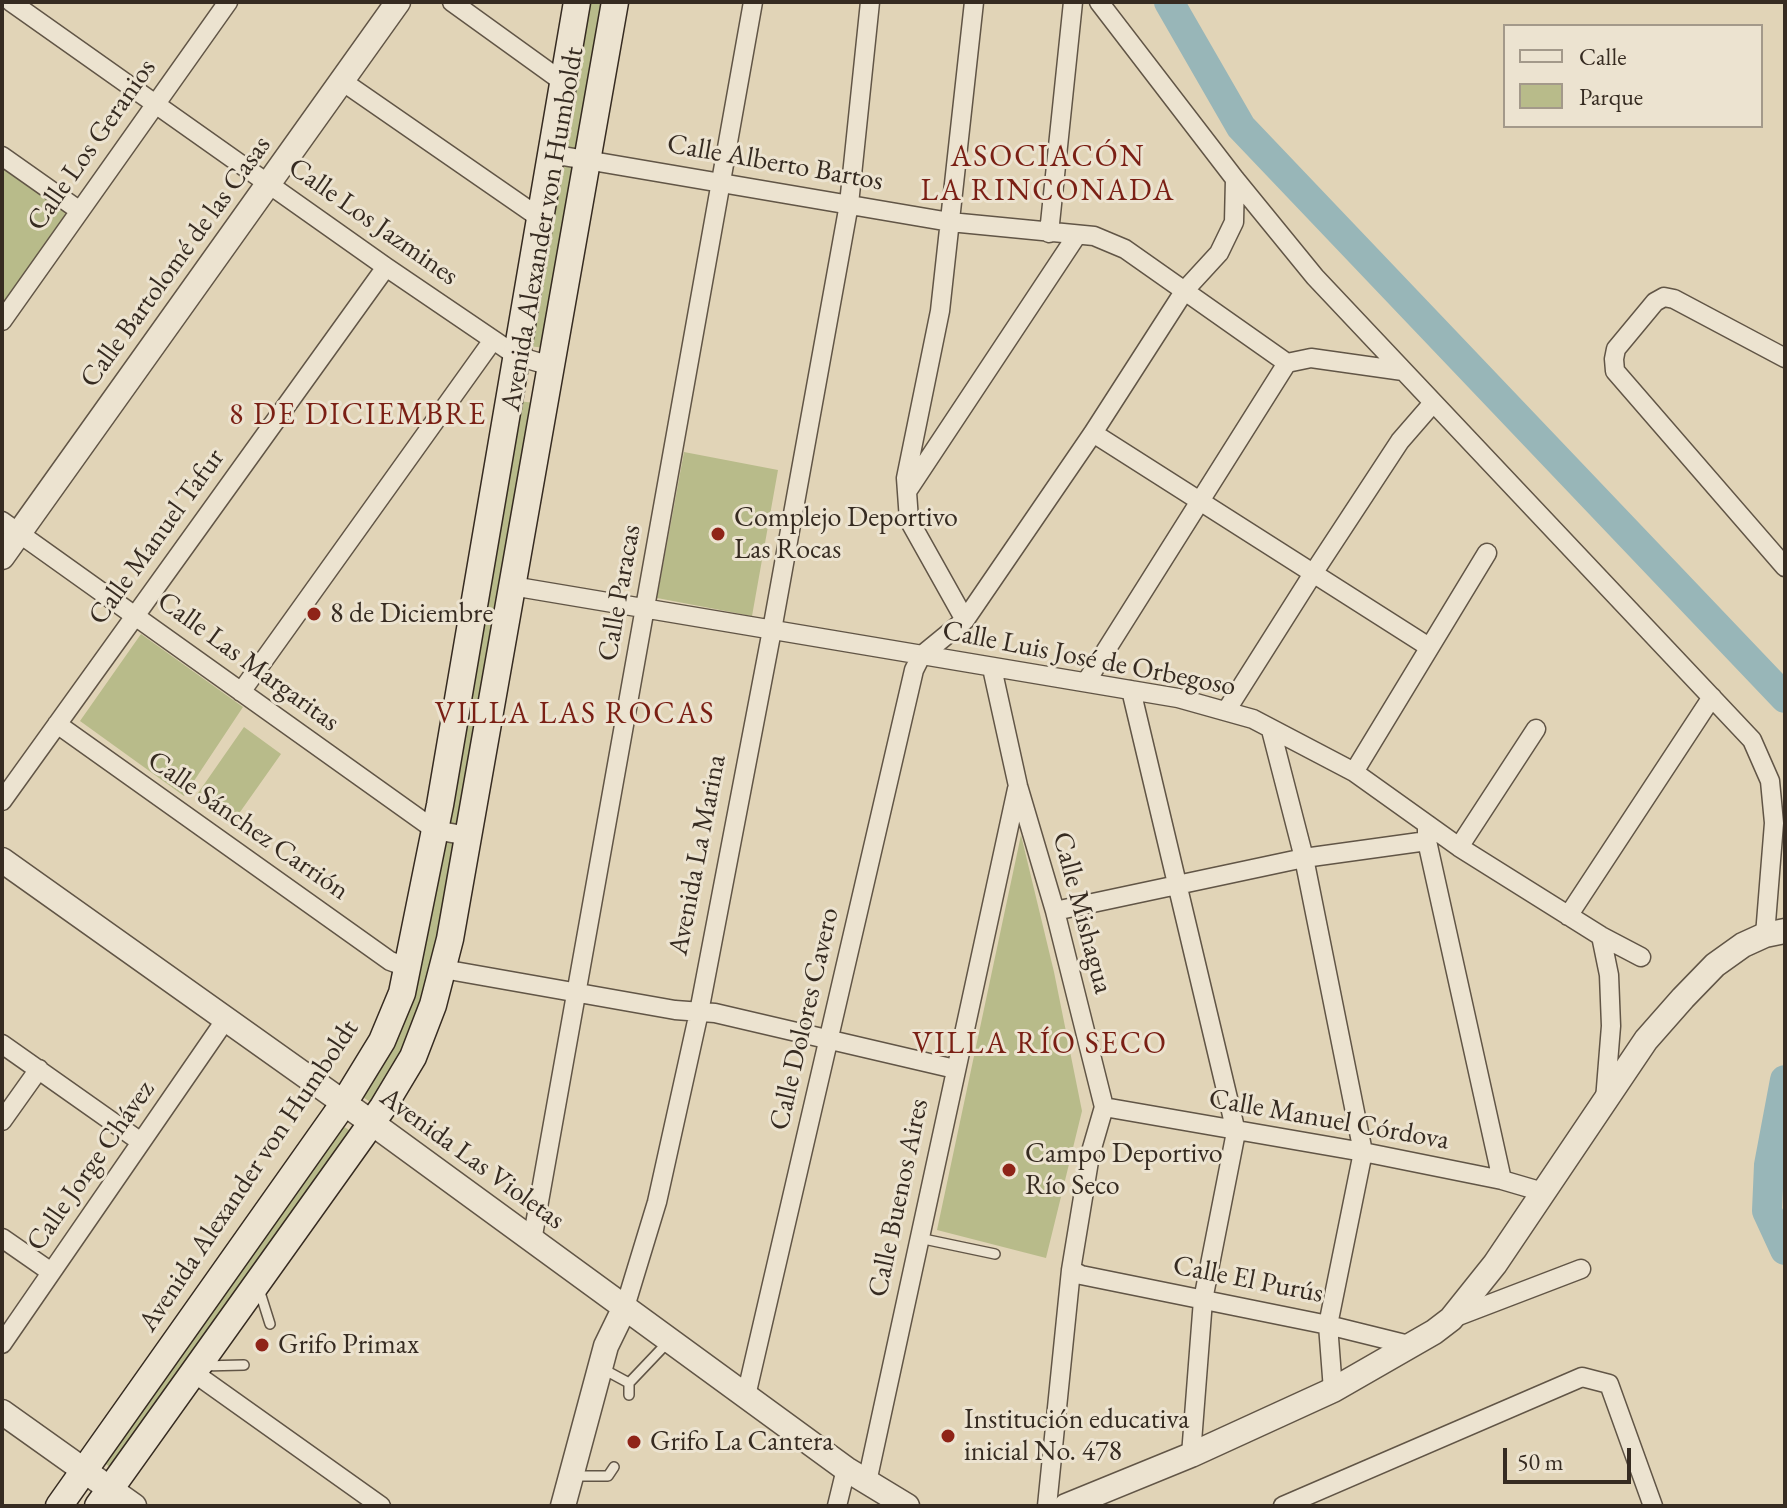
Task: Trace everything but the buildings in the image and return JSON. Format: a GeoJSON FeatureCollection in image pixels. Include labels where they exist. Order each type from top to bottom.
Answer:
{"type":"FeatureCollection","features":[{"type":"Feature","properties":{"kind":"main road","name":"Avenida Alexander von Humboldt"},"geometry":{"type":"LineString","coordinates":[[59,1506],[344,1103],[382,1041],[409,968],[577,2]]}},
{"type":"Feature","properties":{"kind":"main road","name":"Avenida Alexander von Humboldt"},"geometry":{"type":"LineString","coordinates":[[104,1498],[372,1123],[413,1057],[433,1005],[443,969],[468,836],[615,2]]}},
{"type":"Feature","properties":{"kind":"street","name":"Calle Los Jazmines"},"geometry":{"type":"LineString","coordinates":[[11,2],[493,340],[517,356],[551,366]]}},
{"type":"Feature","properties":{"kind":"street","name":"Calle Los Geranios"},"geometry":{"type":"LineString","coordinates":[[2,321],[228,2]]}},
{"type":"Feature","properties":{"kind":"street","name":"Calle Bartolomé de las Casas"},"geometry":{"type":"LineString","coordinates":[[2,557],[10,527],[269,184],[398,2]]}},
{"type":"Feature","properties":{"kind":"street"},"geometry":{"type":"LineString","coordinates":[[452,2],[563,82]]}},
{"type":"Feature","properties":{"kind":"street","name":"Calle Paracas"},"geometry":{"type":"LineString","coordinates":[[532,1241],[753,2]]}},
{"type":"Feature","properties":{"kind":"street"},"geometry":{"type":"LineString","coordinates":[[849,204],[870,2]]}},
{"type":"Feature","properties":{"kind":"street"},"geometry":{"type":"LineString","coordinates":[[965,620],[909,520],[906,478],[940,311],[974,2]]}},
{"type":"Feature","properties":{"kind":"street"},"geometry":{"type":"LineString","coordinates":[[1049,233],[1073,2]]}},
{"type":"Feature","properties":{"kind":"street"},"geometry":{"type":"LineString","coordinates":[[1099,2],[1315,277],[1752,740],[1770,781],[1776,933],[1743,945],[1715,965],[1646,1040],[1495,1264],[1451,1319]]}},
{"type":"Feature","properties":{"kind":"street"},"geometry":{"type":"LineString","coordinates":[[342,81],[540,218]]}},
{"type":"Feature","properties":{"kind":"street","name":"Calle Alberto Bartos"},"geometry":{"type":"LineString","coordinates":[[551,154],[950,222],[1094,236],[1125,249],[1287,363]]}},
{"type":"Feature","properties":{"kind":"street"},"geometry":{"type":"LineString","coordinates":[[2,156],[80,211]]}},
{"type":"Feature","properties":{"kind":"street"},"geometry":{"type":"LineString","coordinates":[[921,656],[965,620],[1093,433],[1185,290],[1219,253],[1234,222],[1235,179]]}},
{"type":"Feature","properties":{"kind":"street","name":"Avenida La Marina"},"geometry":{"type":"LineString","coordinates":[[563,1506],[606,1346],[625,1307],[657,1202],[699,1012],[849,204]]}},
{"type":"Feature","properties":{"kind":"street"},"geometry":{"type":"LineString","coordinates":[[907,492],[1077,235]]}},
{"type":"Feature","properties":{"kind":"street","name":"Calle Manuel Tafur"},"geometry":{"type":"LineString","coordinates":[[2,801],[386,267]]}},
{"type":"Feature","properties":{"kind":"street"},"geometry":{"type":"LineString","coordinates":[[1785,358],[1674,299],[1664,297],[1655,302],[1616,349],[1614,359],[1615,371],[1785,567]]}},
{"type":"Feature","properties":{"kind":"street"},"geometry":{"type":"LineString","coordinates":[[241,692],[493,340]]}},
{"type":"Feature","properties":{"kind":"street"},"geometry":{"type":"LineString","coordinates":[[1086,682],[1287,363],[1311,358],[1403,371]]}},
{"type":"Feature","properties":{"kind":"street"},"geometry":{"type":"LineString","coordinates":[[1226,711],[1400,441],[1433,403]]}},
{"type":"Feature","properties":{"kind":"street"},"geometry":{"type":"LineString","coordinates":[[1093,433],[1429,647]]}},
{"type":"Feature","properties":{"kind":"street","name":"Calle Las Margaritas"},"geometry":{"type":"LineString","coordinates":[[10,527],[435,830],[468,836]]}},
{"type":"Feature","properties":{"kind":"street"},"geometry":{"type":"LineString","coordinates":[[1354,772],[1487,553]]}},
{"type":"Feature","properties":{"kind":"street","name":"Calle Luis José de Orbegoso"},"geometry":{"type":"LineString","coordinates":[[512,586],[1178,698],[1253,719],[1354,772],[1427,832],[1459,847],[1601,936],[1641,957]]}},
{"type":"Feature","properties":{"kind":"street","name":"Calle Dolores Cavero"},"geometry":{"type":"LineString","coordinates":[[746,1396],[914,670],[921,656]]}},
{"type":"Feature","properties":{"kind":"street","name":"Calle Mishagua"},"geometry":{"type":"LineString","coordinates":[[992,668],[1018,786],[1055,911],[1104,1107]]}},
{"type":"Feature","properties":{"kind":"street"},"geometry":{"type":"LineString","coordinates":[[1131,690],[1236,1132],[1203,1300],[1191,1455]]}},
{"type":"Feature","properties":{"kind":"street"},"geometry":{"type":"LineString","coordinates":[[1568,916],[1712,697]]}},
{"type":"Feature","properties":{"kind":"street","name":"Calle Sánchez Carrión"},"geometry":{"type":"LineString","coordinates":[[57,724],[390,961],[409,968]]}},
{"type":"Feature","properties":{"kind":"street"},"geometry":{"type":"LineString","coordinates":[[1459,847],[1536,729]]}},
{"type":"Feature","properties":{"kind":"street"},"geometry":{"type":"LineString","coordinates":[[1271,730],[1304,858],[1363,1152],[1328,1325],[1333,1390]]}},
{"type":"Feature","properties":{"kind":"street","name":"Calle Buenos Aires"},"geometry":{"type":"LineString","coordinates":[[867,1482],[1018,786]]}},
{"type":"Feature","properties":{"kind":"street"},"geometry":{"type":"LineString","coordinates":[[1055,911],[1427,832],[1502,1180]]}},
{"type":"Feature","properties":{"kind":"street","name":"Avenida Las Violetas"},"geometry":{"type":"LineString","coordinates":[[2,860],[372,1123],[746,1396],[842,1493],[867,1482],[907,1506]]}},
{"type":"Feature","properties":{"kind":"street"},"geometry":{"type":"LineString","coordinates":[[1601,936],[1609,975],[1611,1026],[1605,1101]]}},
{"type":"Feature","properties":{"kind":"street"},"geometry":{"type":"LineString","coordinates":[[443,969],[715,1013],[955,1069]]}},
{"type":"Feature","properties":{"kind":"street","name":"Calle Jorge Chávez"},"geometry":{"type":"LineString","coordinates":[[2,1344],[226,1019]]}},
{"type":"Feature","properties":{"kind":"street"},"geometry":{"type":"LineString","coordinates":[[2,1044],[141,1142]]}},
{"type":"Feature","properties":{"kind":"street"},"geometry":{"type":"LineString","coordinates":[[2,1121],[39,1069]]}},
{"type":"Feature","properties":{"kind":"street"},"geometry":{"type":"LineString","coordinates":[[1047,1506],[1071,1270],[1090,1155],[1104,1107]]}},
{"type":"Feature","properties":{"kind":"street","name":"Calle Manuel Córdova"},"geometry":{"type":"LineString","coordinates":[[1104,1107],[1363,1152],[1502,1180],[1543,1192]]}},
{"type":"Feature","properties":{"kind":"street"},"geometry":{"type":"LineString","coordinates":[[2,1238],[51,1272]]}},
{"type":"Feature","properties":{"kind":"street"},"geometry":{"type":"LineString","coordinates":[[1066,1506],[1191,1455],[1333,1390],[1413,1346],[1451,1319],[1581,1269]]}},
{"type":"Feature","properties":{"kind":"street","name":"Calle El Purús"},"geometry":{"type":"LineString","coordinates":[[1071,1270],[1413,1346]]}},
{"type":"Feature","properties":{"kind":"street"},"geometry":{"type":"LineString","coordinates":[[196,1370],[381,1506]]}},
{"type":"Feature","properties":{"kind":"street"},"geometry":{"type":"LineString","coordinates":[[1283,1506],[1582,1377],[1609,1384],[1653,1506]]}},
{"type":"Feature","properties":{"kind":"street"},"geometry":{"type":"LineString","coordinates":[[2,1412],[85,1471],[104,1498],[134,1506]]}},
{"type":"Feature","properties":{"kind":"lane"},"geometry":{"type":"LineString","coordinates":[[919,1238],[995,1254]]}},
{"type":"Feature","properties":{"kind":"lane"},"geometry":{"type":"LineString","coordinates":[[257,1284],[270,1324]]}},
{"type":"Feature","properties":{"kind":"lane"},"geometry":{"type":"LineString","coordinates":[[629,1395],[629,1383],[670,1340]]}},
{"type":"Feature","properties":{"kind":"lane"},"geometry":{"type":"LineString","coordinates":[[196,1370],[244,1365]]}},
{"type":"Feature","properties":{"kind":"lane"},"geometry":{"type":"LineString","coordinates":[[600,1367],[629,1383]]}},
{"type":"Feature","properties":{"kind":"lane"},"geometry":{"type":"LineString","coordinates":[[571,1476],[608,1476],[614,1467]]}},
{"type":"Feature","properties":{"kind":"green space"},"geometry":{"type":"Polygon","coordinates":[[[587,2],[606,2],[546,348],[528,346],[587,2]]]}},
{"type":"Feature","properties":{"kind":"green space"},"geometry":{"type":"Polygon","coordinates":[[[2,163],[73,213],[2,313],[2,163]]]}},
{"type":"Feature","properties":{"kind":"green space"},"geometry":{"type":"Polygon","coordinates":[[[518,401],[535,403],[437,966],[414,1036],[376,1106],[360,1095],[379,1063],[518,401]]]}},
{"type":"Feature","properties":{"kind":"green space","name":"Complejo Deportivo Las Rocas"},"geometry":{"type":"Polygon","coordinates":[[[684,452],[778,470],[752,616],[657,598],[684,452]]]}},
{"type":"Feature","properties":{"kind":"green space"},"geometry":{"type":"Polygon","coordinates":[[[141,634],[243,707],[184,796],[80,721],[141,634]]]}},
{"type":"Feature","properties":{"kind":"green space"},"geometry":{"type":"Polygon","coordinates":[[[244,727],[281,754],[233,822],[196,796],[244,727]]]}},
{"type":"Feature","properties":{"kind":"green space"},"geometry":{"type":"Polygon","coordinates":[[[1021,835],[1054,972],[1082,1111],[1046,1258],[937,1230],[1021,835]]]}},
{"type":"Feature","properties":{"kind":"green space"},"geometry":{"type":"Polygon","coordinates":[[[341,1125],[354,1133],[115,1471],[102,1461],[341,1125]]]}},
{"type":"Feature","properties":{"kind":"waterway"},"geometry":{"type":"LineString","coordinates":[[1169,2],[1241,127],[1785,698]]}},
{"type":"Feature","properties":{"kind":"waterway"},"geometry":{"type":"LineString","coordinates":[[1785,1080],[1769,1165],[1767,1211],[1785,1250]]}},
{"type":"Feature","properties":{"kind":"place","name":"Complejo Deportivo Las Rocas"},"geometry":{"type":"Point","coordinates":[718,534]}},
{"type":"Feature","properties":{"kind":"place","name":"8 de Diciembre"},"geometry":{"type":"Point","coordinates":[314,614]}},
{"type":"Feature","properties":{"kind":"place","name":"Campo Deportivo Río Seco"},"geometry":{"type":"Point","coordinates":[1009,1170]}},
{"type":"Feature","properties":{"kind":"place","name":"Grifo Primax"},"geometry":{"type":"Point","coordinates":[262,1345]}},
{"type":"Feature","properties":{"kind":"place","name":"Institución educativa inicial No. 478"},"geometry":{"type":"Point","coordinates":[948,1436]}},
{"type":"Feature","properties":{"kind":"place","name":"Grifo La Cantera"},"geometry":{"type":"Point","coordinates":[634,1442]}},
{"type":"Feature","properties":{"kind":"district","name":"ASOCIACÓN LA RINCONADA"},"geometry":{"type":"Point","coordinates":[1048,175]}},
{"type":"Feature","properties":{"kind":"district","name":"8 DE DICIEMBRE"},"geometry":{"type":"Point","coordinates":[358,416]}},
{"type":"Feature","properties":{"kind":"district","name":"VILLA LAS ROCAS"},"geometry":{"type":"Point","coordinates":[575,715]}},
{"type":"Feature","properties":{"kind":"district","name":"VILLA RÍO SECO"},"geometry":{"type":"Point","coordinates":[1040,1045]}}]}
